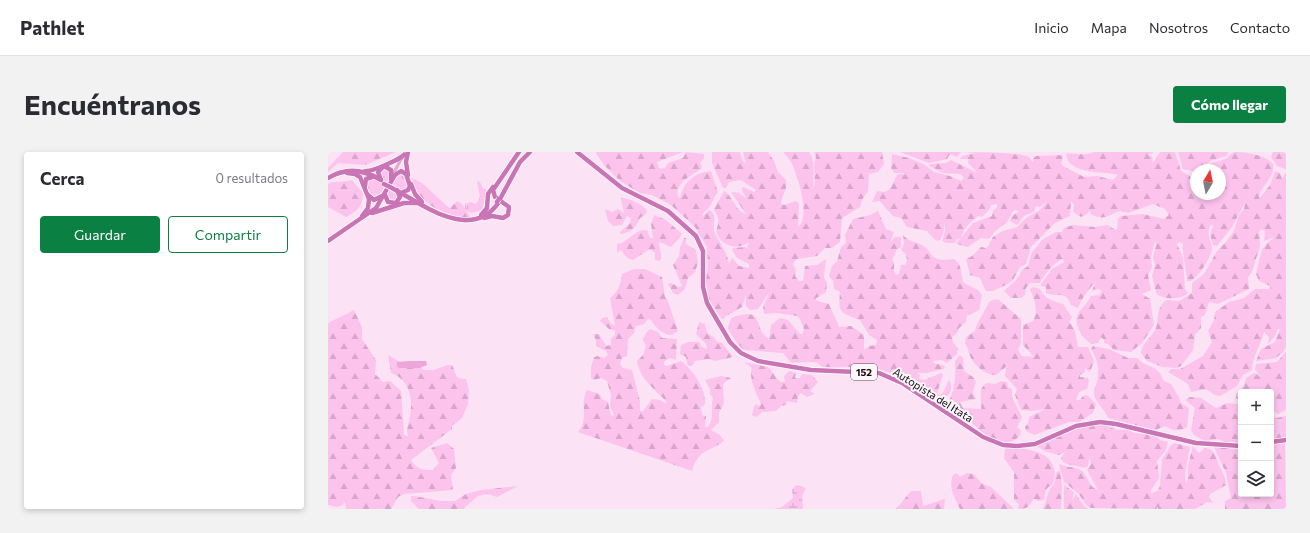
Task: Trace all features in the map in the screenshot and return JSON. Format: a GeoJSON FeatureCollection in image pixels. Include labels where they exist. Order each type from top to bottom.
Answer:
{"type":"FeatureCollection","features":[{"type":"Feature","properties":{"kind":"highway"},"geometry":{"type":"LineString","coordinates":[[328,180],[346,173],[361,173],[389,185],[454,220],[473,220],[491,216],[503,218],[508,215],[509,206],[495,197],[493,190],[519,152]]}},
{"type":"Feature","properties":{"kind":"highway"},"geometry":{"type":"LineString","coordinates":[[495,184],[491,191],[492,196],[506,205],[508,209],[507,214],[504,217],[499,217],[496,213],[499,201],[518,163],[529,152]]}},
{"type":"Feature","properties":{"kind":"highway","name":"Autopista del Itata"},"geometry":{"type":"LineString","coordinates":[[578,152],[622,187],[668,209],[696,234],[704,251],[705,289],[709,304],[733,344],[749,356],[813,369],[872,371],[887,374],[904,383],[983,435],[996,441],[1008,444],[1033,443],[1078,424],[1101,421],[1118,423],[1195,442],[1238,445]]}},
{"type":"Feature","properties":{"kind":"highway"},"geometry":{"type":"LineString","coordinates":[[328,180],[343,172],[372,171],[395,162],[406,153]]}},
{"type":"Feature","properties":{"kind":"highway"},"geometry":{"type":"LineString","coordinates":[[406,153],[407,169],[414,192],[422,202]]}},
{"type":"Feature","properties":{"kind":"highway"},"geometry":{"type":"LineString","coordinates":[[386,192],[387,201],[395,204],[400,198],[378,172],[383,166],[390,168],[394,176]]}},
{"type":"Feature","properties":{"kind":"highway"},"geometry":{"type":"LineString","coordinates":[[361,171],[455,218],[466,219],[477,217],[489,211],[499,201]]}},
{"type":"Feature","properties":{"kind":"highway"},"geometry":{"type":"LineString","coordinates":[[328,240],[374,207],[394,176],[401,171],[407,175],[410,188],[403,192]]}},
{"type":"Feature","properties":{"kind":"highway"},"geometry":{"type":"LineString","coordinates":[[346,173],[359,176],[368,198],[368,208],[361,217]]}},
{"type":"Feature","properties":{"kind":"highway"},"geometry":{"type":"LineString","coordinates":[[372,177],[367,178],[364,183],[369,196],[374,200],[382,196]]}},
{"type":"Feature","properties":{"kind":"highway"},"geometry":{"type":"LineString","coordinates":[[477,217],[487,209],[488,193],[495,184]]}},
{"type":"Feature","properties":{"kind":"highway"},"geometry":{"type":"LineString","coordinates":[[328,240],[367,215],[378,206],[389,185]]}},
{"type":"Feature","properties":{"kind":"highway"},"geometry":{"type":"LineString","coordinates":[[473,220],[487,214],[499,201]]}},
{"type":"Feature","properties":{"kind":"highway"},"geometry":{"type":"LineString","coordinates":[[367,215],[408,202],[417,203],[428,207]]}},
{"type":"Feature","properties":{"kind":"highway"},"geometry":{"type":"LineString","coordinates":[[1274,441],[1286,439]]}},
{"type":"Feature","properties":{"kind":"main road"},"geometry":{"type":"LineString","coordinates":[[495,184],[519,152]]}},
{"type":"Feature","properties":{"kind":"main road"},"geometry":{"type":"LineString","coordinates":[[394,176],[406,153]]}},
{"type":"Feature","properties":{"kind":"green space"},"geometry":{"type":"Polygon","coordinates":[[[343,152],[396,152],[365,165],[338,163],[328,172],[328,168],[343,152]]]}},
{"type":"Feature","properties":{"kind":"green space"},"geometry":{"type":"Polygon","coordinates":[[[596,152],[683,152],[657,162],[659,168],[662,169],[665,168],[668,163],[683,158],[686,152],[704,154],[704,158],[700,163],[702,168],[681,184],[678,197],[680,198],[681,192],[690,179],[699,174],[711,171],[718,192],[710,206],[703,213],[702,217],[709,210],[712,212],[714,216],[714,231],[725,251],[729,264],[732,258],[739,266],[749,268],[749,264],[737,258],[732,250],[733,248],[745,247],[751,250],[747,247],[749,242],[745,245],[736,247],[723,242],[717,234],[718,217],[714,209],[724,191],[730,196],[739,210],[746,214],[731,192],[739,193],[747,199],[742,191],[743,187],[754,192],[756,190],[741,180],[729,182],[726,188],[723,188],[712,163],[712,152],[740,152],[743,161],[746,164],[743,152],[768,152],[774,161],[778,172],[786,180],[786,187],[781,204],[784,205],[796,201],[799,204],[798,227],[802,222],[803,215],[800,186],[791,162],[783,152],[809,152],[813,160],[813,188],[815,180],[814,165],[816,157],[814,152],[882,152],[884,164],[878,172],[869,174],[868,191],[862,200],[860,207],[842,218],[840,242],[832,248],[825,248],[817,256],[797,259],[793,264],[796,270],[795,276],[799,281],[803,281],[805,266],[817,265],[826,259],[824,277],[827,284],[826,292],[815,299],[829,304],[839,327],[851,326],[864,335],[864,350],[869,346],[876,345],[877,340],[869,335],[860,320],[844,314],[839,304],[840,292],[834,289],[833,281],[829,276],[832,266],[837,261],[841,247],[846,243],[845,235],[853,219],[870,215],[878,211],[886,229],[894,232],[890,243],[895,237],[901,237],[901,247],[896,250],[892,259],[896,275],[899,274],[901,265],[905,265],[907,261],[906,254],[901,250],[904,243],[903,235],[905,238],[924,246],[932,256],[936,258],[942,260],[953,259],[956,261],[960,266],[964,283],[978,290],[982,295],[979,310],[967,316],[966,322],[952,337],[953,342],[958,349],[957,354],[947,363],[942,360],[933,361],[934,363],[945,366],[944,369],[926,373],[917,373],[920,375],[919,379],[925,380],[941,373],[943,375],[937,393],[939,395],[942,394],[949,380],[951,383],[951,389],[948,396],[939,400],[936,399],[893,374],[873,368],[823,367],[818,363],[813,362],[791,363],[783,353],[744,350],[737,343],[728,329],[729,323],[733,317],[748,314],[753,315],[762,331],[769,339],[771,325],[780,318],[788,320],[800,334],[802,334],[804,329],[800,319],[797,316],[776,313],[764,314],[763,307],[770,291],[758,309],[750,310],[746,306],[746,295],[742,307],[722,319],[709,300],[706,281],[708,264],[707,247],[695,227],[671,205],[652,195],[640,193],[620,181],[604,165],[596,152]]]}},
{"type":"Feature","properties":{"kind":"green space"},"geometry":{"type":"Polygon","coordinates":[[[900,152],[961,152],[957,157],[950,154],[947,159],[929,163],[900,152]]]}},
{"type":"Feature","properties":{"kind":"green space"},"geometry":{"type":"Polygon","coordinates":[[[965,152],[1025,156],[1029,157],[1033,162],[1033,158],[1036,156],[1062,155],[1063,157],[1061,164],[1063,166],[1084,177],[1097,176],[1113,180],[1118,175],[1079,169],[1068,161],[1066,154],[1087,154],[1094,152],[1154,152],[1147,155],[1152,156],[1153,163],[1160,152],[1175,152],[1181,171],[1190,176],[1190,200],[1226,200],[1226,164],[1210,164],[1222,160],[1235,152],[1250,153],[1261,156],[1273,164],[1273,170],[1269,179],[1261,190],[1259,199],[1270,185],[1275,171],[1280,173],[1282,179],[1286,172],[1286,347],[1276,358],[1256,361],[1261,349],[1275,342],[1280,329],[1278,329],[1275,336],[1268,344],[1269,337],[1264,332],[1253,360],[1252,370],[1243,375],[1237,386],[1220,396],[1215,395],[1206,389],[1191,392],[1188,384],[1168,372],[1171,369],[1180,369],[1203,356],[1212,342],[1208,331],[1214,320],[1215,312],[1229,302],[1244,298],[1255,289],[1270,289],[1270,286],[1259,281],[1256,274],[1262,250],[1266,244],[1275,237],[1264,241],[1265,231],[1261,229],[1259,232],[1260,246],[1252,272],[1248,277],[1249,289],[1218,304],[1209,302],[1205,315],[1201,317],[1201,328],[1195,335],[1193,350],[1181,366],[1176,368],[1163,367],[1147,361],[1141,353],[1143,346],[1156,328],[1159,309],[1163,303],[1167,300],[1179,301],[1192,293],[1192,283],[1204,274],[1217,251],[1234,231],[1239,215],[1244,209],[1245,203],[1232,227],[1217,246],[1213,245],[1210,235],[1213,226],[1211,224],[1209,228],[1209,238],[1212,246],[1211,253],[1204,267],[1191,281],[1187,281],[1183,244],[1180,242],[1177,244],[1183,258],[1185,289],[1188,293],[1181,297],[1167,298],[1156,293],[1152,276],[1155,266],[1153,257],[1156,245],[1155,240],[1151,258],[1152,267],[1148,275],[1151,290],[1142,294],[1150,299],[1154,325],[1142,343],[1131,352],[1114,350],[1108,344],[1104,343],[1104,340],[1101,337],[1098,343],[1092,344],[1081,334],[1077,324],[1077,315],[1091,296],[1099,295],[1102,291],[1099,289],[1092,291],[1095,282],[1085,295],[1078,308],[1071,305],[1069,300],[1064,296],[1046,293],[1046,287],[1041,286],[1041,284],[1052,269],[1064,262],[1063,259],[1057,262],[1050,269],[1040,283],[1030,283],[1026,288],[1025,295],[1021,298],[1011,298],[1004,291],[1018,278],[1022,270],[1028,266],[1032,252],[1042,240],[1056,232],[1062,232],[1064,228],[1073,225],[1095,227],[1107,225],[1116,230],[1118,219],[1121,216],[1143,214],[1164,219],[1169,215],[1165,209],[1153,204],[1128,213],[1119,211],[1102,217],[1090,214],[1090,210],[1087,214],[1081,217],[1073,212],[1074,205],[1071,201],[1070,216],[1055,223],[1031,247],[1026,264],[1020,267],[1013,280],[993,291],[986,291],[980,278],[970,275],[966,259],[972,256],[981,247],[987,248],[993,237],[1003,231],[1017,227],[1026,218],[1040,210],[1047,201],[1040,207],[1036,206],[1034,212],[1024,216],[1017,225],[1010,221],[1012,216],[1019,211],[1014,210],[1007,222],[994,232],[989,239],[981,238],[968,247],[956,244],[961,238],[956,240],[955,243],[946,243],[942,241],[945,231],[945,222],[943,234],[940,240],[936,241],[927,231],[907,227],[901,218],[893,216],[880,201],[872,202],[877,191],[885,192],[890,189],[897,175],[906,175],[903,173],[894,173],[891,168],[892,154],[909,158],[925,165],[934,172],[950,176],[961,181],[964,178],[961,174],[943,173],[929,166],[930,164],[946,163],[951,160],[978,173],[968,163],[969,159],[960,159],[962,156],[976,153],[965,152]],[[997,204],[991,205],[989,210],[982,217],[978,216],[965,228],[961,238],[973,223],[992,216],[997,204]]]}},
{"type":"Feature","properties":{"kind":"green space"},"geometry":{"type":"Polygon","coordinates":[[[1178,152],[1228,152],[1226,156],[1210,161],[1207,164],[1190,164],[1190,171],[1183,169],[1178,152]]]}},
{"type":"Feature","properties":{"kind":"green space"},"geometry":{"type":"Polygon","coordinates":[[[1273,152],[1286,152],[1286,169],[1277,166],[1271,157],[1273,152]]]}},
{"type":"Feature","properties":{"kind":"green space"},"geometry":{"type":"Polygon","coordinates":[[[383,167],[386,167],[391,174],[387,182],[381,179],[379,174],[383,167]]]}},
{"type":"Feature","properties":{"kind":"green space"},"geometry":{"type":"Polygon","coordinates":[[[404,172],[409,187],[404,191],[391,184],[397,174],[404,172]]]}},
{"type":"Feature","properties":{"kind":"green space"},"geometry":{"type":"Polygon","coordinates":[[[412,178],[422,183],[448,207],[450,208],[457,201],[462,204],[471,218],[443,212],[426,202],[415,187],[412,178]]]}},
{"type":"Feature","properties":{"kind":"green space"},"geometry":{"type":"Polygon","coordinates":[[[369,179],[374,181],[377,185],[373,197],[367,184],[369,179]]]}},
{"type":"Feature","properties":{"kind":"green space"},"geometry":{"type":"Polygon","coordinates":[[[373,179],[386,185],[378,198],[372,198],[365,185],[366,180],[373,179]]]}},
{"type":"Feature","properties":{"kind":"green space"},"geometry":{"type":"Polygon","coordinates":[[[352,180],[363,193],[363,198],[359,208],[346,217],[328,207],[328,184],[352,180]]]}},
{"type":"Feature","properties":{"kind":"green space"},"geometry":{"type":"Polygon","coordinates":[[[477,181],[480,182],[483,188],[487,190],[482,210],[471,213],[465,210],[465,204],[471,202],[476,204],[480,197],[477,181]]]}},
{"type":"Feature","properties":{"kind":"green space"},"geometry":{"type":"Polygon","coordinates":[[[390,189],[398,195],[397,200],[388,202],[387,193],[390,189]]]}},
{"type":"Feature","properties":{"kind":"green space"},"geometry":{"type":"Polygon","coordinates":[[[621,198],[636,202],[647,211],[646,214],[640,218],[637,225],[627,232],[620,234],[620,232],[630,223],[631,218],[627,216],[622,225],[613,226],[608,221],[605,209],[612,212],[618,209],[624,213],[621,198]]]}},
{"type":"Feature","properties":{"kind":"green space"},"geometry":{"type":"Polygon","coordinates":[[[654,215],[666,220],[682,234],[671,247],[660,242],[660,261],[655,260],[655,253],[651,250],[648,250],[633,260],[627,258],[621,250],[617,253],[617,244],[642,230],[647,230],[650,238],[653,238],[651,224],[654,215]]]}},
{"type":"Feature","properties":{"kind":"green space"},"geometry":{"type":"Polygon","coordinates":[[[684,238],[686,238],[686,244],[696,250],[698,263],[695,272],[688,278],[685,289],[678,295],[673,293],[668,284],[671,283],[679,287],[682,286],[673,265],[679,256],[684,238]]]}},
{"type":"Feature","properties":{"kind":"green space"},"geometry":{"type":"Polygon","coordinates":[[[634,269],[645,269],[662,277],[665,297],[668,301],[678,331],[672,335],[665,334],[657,328],[651,320],[648,319],[644,324],[636,326],[634,333],[628,339],[627,356],[622,358],[620,364],[623,368],[632,370],[640,401],[640,411],[643,411],[652,399],[660,400],[667,404],[644,377],[638,367],[637,361],[643,355],[646,346],[643,340],[646,333],[650,329],[658,332],[662,338],[677,339],[676,360],[669,358],[664,362],[664,365],[667,366],[681,361],[690,369],[698,380],[705,398],[705,404],[701,407],[702,415],[706,416],[705,427],[708,427],[712,417],[713,398],[705,380],[721,376],[731,378],[723,384],[724,403],[719,413],[719,422],[711,430],[720,435],[724,441],[701,455],[692,471],[578,432],[582,427],[584,400],[587,390],[600,394],[602,399],[608,402],[611,416],[614,415],[610,406],[611,395],[607,381],[601,378],[594,380],[591,378],[591,367],[594,357],[598,356],[604,358],[608,355],[606,351],[596,346],[596,340],[593,334],[599,334],[606,346],[611,345],[611,339],[615,335],[615,331],[609,329],[600,321],[602,318],[607,317],[611,324],[615,325],[610,298],[619,288],[622,274],[634,269]]]}},
{"type":"Feature","properties":{"kind":"green space"},"geometry":{"type":"Polygon","coordinates":[[[1033,287],[1040,289],[1044,296],[1050,300],[1063,304],[1072,317],[1069,322],[1074,330],[1078,347],[1088,347],[1094,361],[1090,372],[1085,368],[1085,372],[1080,375],[1080,377],[1088,378],[1089,381],[1087,389],[1079,392],[1076,400],[1080,400],[1083,396],[1087,395],[1096,404],[1093,413],[1079,422],[1069,422],[1034,435],[1026,431],[1025,427],[1028,423],[1029,417],[1045,409],[1032,411],[1021,410],[1015,395],[1017,389],[1005,376],[1007,366],[996,375],[985,372],[973,361],[965,344],[966,337],[975,331],[977,324],[989,302],[995,299],[999,300],[1021,319],[1021,343],[1018,350],[1022,356],[1034,357],[1023,345],[1023,325],[1033,321],[1036,313],[1030,289],[1033,287]]]}},
{"type":"Feature","properties":{"kind":"green space"},"geometry":{"type":"Polygon","coordinates":[[[354,310],[362,327],[362,339],[376,360],[375,374],[383,382],[390,381],[401,391],[404,435],[408,436],[407,430],[411,399],[407,386],[398,376],[391,373],[388,355],[402,363],[416,364],[424,370],[434,370],[447,365],[452,365],[457,377],[466,379],[469,390],[468,404],[462,418],[452,426],[452,429],[411,460],[420,468],[433,470],[439,463],[431,448],[447,443],[454,449],[456,468],[451,475],[453,490],[404,494],[398,497],[391,509],[347,509],[344,501],[343,505],[337,507],[328,505],[328,323],[354,310]]]}},
{"type":"Feature","properties":{"kind":"green space"},"geometry":{"type":"Polygon","coordinates":[[[699,322],[705,324],[707,333],[715,338],[717,342],[722,343],[733,357],[715,361],[709,359],[695,361],[692,366],[687,364],[686,357],[680,354],[681,345],[688,342],[699,342],[702,347],[707,349],[706,344],[696,334],[699,322]]]}},
{"type":"Feature","properties":{"kind":"green space"},"geometry":{"type":"Polygon","coordinates":[[[1093,346],[1109,349],[1128,358],[1137,358],[1160,373],[1164,381],[1171,384],[1181,403],[1189,408],[1187,427],[1181,430],[1176,430],[1165,426],[1155,430],[1108,418],[1094,394],[1098,369],[1091,349],[1093,346]]]}},
{"type":"Feature","properties":{"kind":"green space"},"geometry":{"type":"Polygon","coordinates":[[[1286,352],[1286,410],[1278,414],[1274,411],[1274,389],[1241,389],[1244,386],[1246,378],[1254,373],[1260,376],[1255,369],[1256,364],[1277,362],[1286,352]]]}},
{"type":"Feature","properties":{"kind":"green space"},"geometry":{"type":"Polygon","coordinates":[[[960,355],[963,358],[964,371],[973,377],[976,382],[973,392],[976,399],[960,402],[963,408],[981,409],[981,392],[987,383],[995,384],[1001,381],[1007,382],[1008,387],[1012,389],[1012,397],[1022,417],[1017,427],[1021,431],[1019,436],[1012,442],[1001,442],[991,439],[966,418],[951,412],[948,403],[954,383],[955,361],[960,355]]]}},
{"type":"Feature","properties":{"kind":"green space"},"geometry":{"type":"Polygon","coordinates":[[[744,362],[768,367],[782,382],[785,382],[784,376],[789,371],[796,373],[795,378],[799,379],[802,374],[812,375],[818,382],[810,391],[815,394],[807,397],[801,393],[798,396],[797,403],[787,401],[786,405],[781,406],[776,411],[762,412],[757,417],[753,416],[752,414],[755,404],[760,406],[761,404],[752,382],[752,368],[744,362]]]}},
{"type":"Feature","properties":{"kind":"green space"},"geometry":{"type":"Polygon","coordinates":[[[1238,392],[1238,400],[1236,398],[1236,394],[1238,392]]]}},
{"type":"Feature","properties":{"kind":"green space"},"geometry":{"type":"Polygon","coordinates":[[[1190,397],[1201,398],[1216,408],[1227,403],[1238,404],[1238,443],[1224,442],[1218,439],[1205,441],[1194,435],[1191,430],[1195,408],[1185,400],[1190,397]]]}},
{"type":"Feature","properties":{"kind":"green space"},"geometry":{"type":"Polygon","coordinates":[[[1274,416],[1276,418],[1286,416],[1286,437],[1274,439],[1274,416]]]}},
{"type":"Feature","properties":{"kind":"green space"},"geometry":{"type":"Polygon","coordinates":[[[1103,424],[1117,430],[1127,429],[1134,433],[1155,435],[1160,440],[1168,442],[1166,450],[1157,461],[1159,478],[1151,490],[1151,494],[1158,490],[1160,486],[1162,459],[1171,445],[1175,443],[1190,447],[1185,473],[1186,484],[1188,478],[1188,465],[1193,446],[1199,453],[1205,448],[1214,452],[1226,485],[1210,494],[1209,497],[1213,503],[1207,502],[1195,509],[1158,509],[1158,507],[1156,509],[1091,508],[1087,506],[1078,493],[1064,482],[1059,465],[1080,469],[1092,487],[1098,490],[1087,470],[1091,464],[1090,459],[1095,451],[1089,460],[1088,466],[1084,468],[1063,462],[1061,458],[1065,452],[1059,455],[1044,451],[1036,445],[1078,428],[1103,424]]]}},
{"type":"Feature","properties":{"kind":"green space"},"geometry":{"type":"Polygon","coordinates":[[[1285,442],[1286,509],[1225,509],[1225,501],[1231,498],[1226,473],[1214,447],[1238,448],[1238,497],[1274,497],[1274,444],[1285,442]]]}},
{"type":"Feature","properties":{"kind":"green space"},"geometry":{"type":"Polygon","coordinates":[[[1009,448],[1034,451],[1048,458],[1053,464],[1055,472],[1054,481],[1053,484],[1046,490],[1044,500],[1038,501],[1034,499],[1026,508],[1018,509],[1019,504],[1014,500],[1014,472],[1004,458],[1005,449],[1009,448]]]}},
{"type":"Feature","properties":{"kind":"green space"},"geometry":{"type":"Polygon","coordinates":[[[1060,470],[1062,485],[1061,509],[1043,509],[1049,491],[1055,482],[1056,473],[1060,470]]]}},
{"type":"Feature","properties":{"kind":"green space"},"geometry":{"type":"Polygon","coordinates":[[[957,473],[960,477],[967,473],[974,474],[981,483],[991,487],[1014,509],[960,509],[951,485],[953,475],[957,473]]]}},
{"type":"Feature","properties":{"kind":"green space"},"geometry":{"type":"Polygon","coordinates":[[[796,485],[806,488],[802,496],[803,509],[774,509],[782,507],[793,498],[792,490],[796,485]]]}},
{"type":"Feature","properties":{"kind":"green space"},"geometry":{"type":"Polygon","coordinates":[[[1064,485],[1074,492],[1072,501],[1076,494],[1083,505],[1088,509],[1064,509],[1064,485]]]}},
{"type":"Feature","properties":{"kind":"green space"},"geometry":{"type":"Polygon","coordinates":[[[518,486],[497,497],[487,494],[478,496],[463,509],[419,509],[411,501],[411,496],[414,496],[441,501],[455,501],[466,494],[481,490],[518,486]]]}},
{"type":"Feature","properties":{"kind":"green space"},"geometry":{"type":"Polygon","coordinates":[[[911,491],[921,491],[923,506],[945,499],[944,509],[896,509],[911,491]]]}},
{"type":"Feature","properties":{"kind":"shaded area"},"geometry":{"type":"Polygon","coordinates":[[[426,361],[427,365],[420,368],[399,368],[397,366],[397,362],[426,361]]]}}]}
